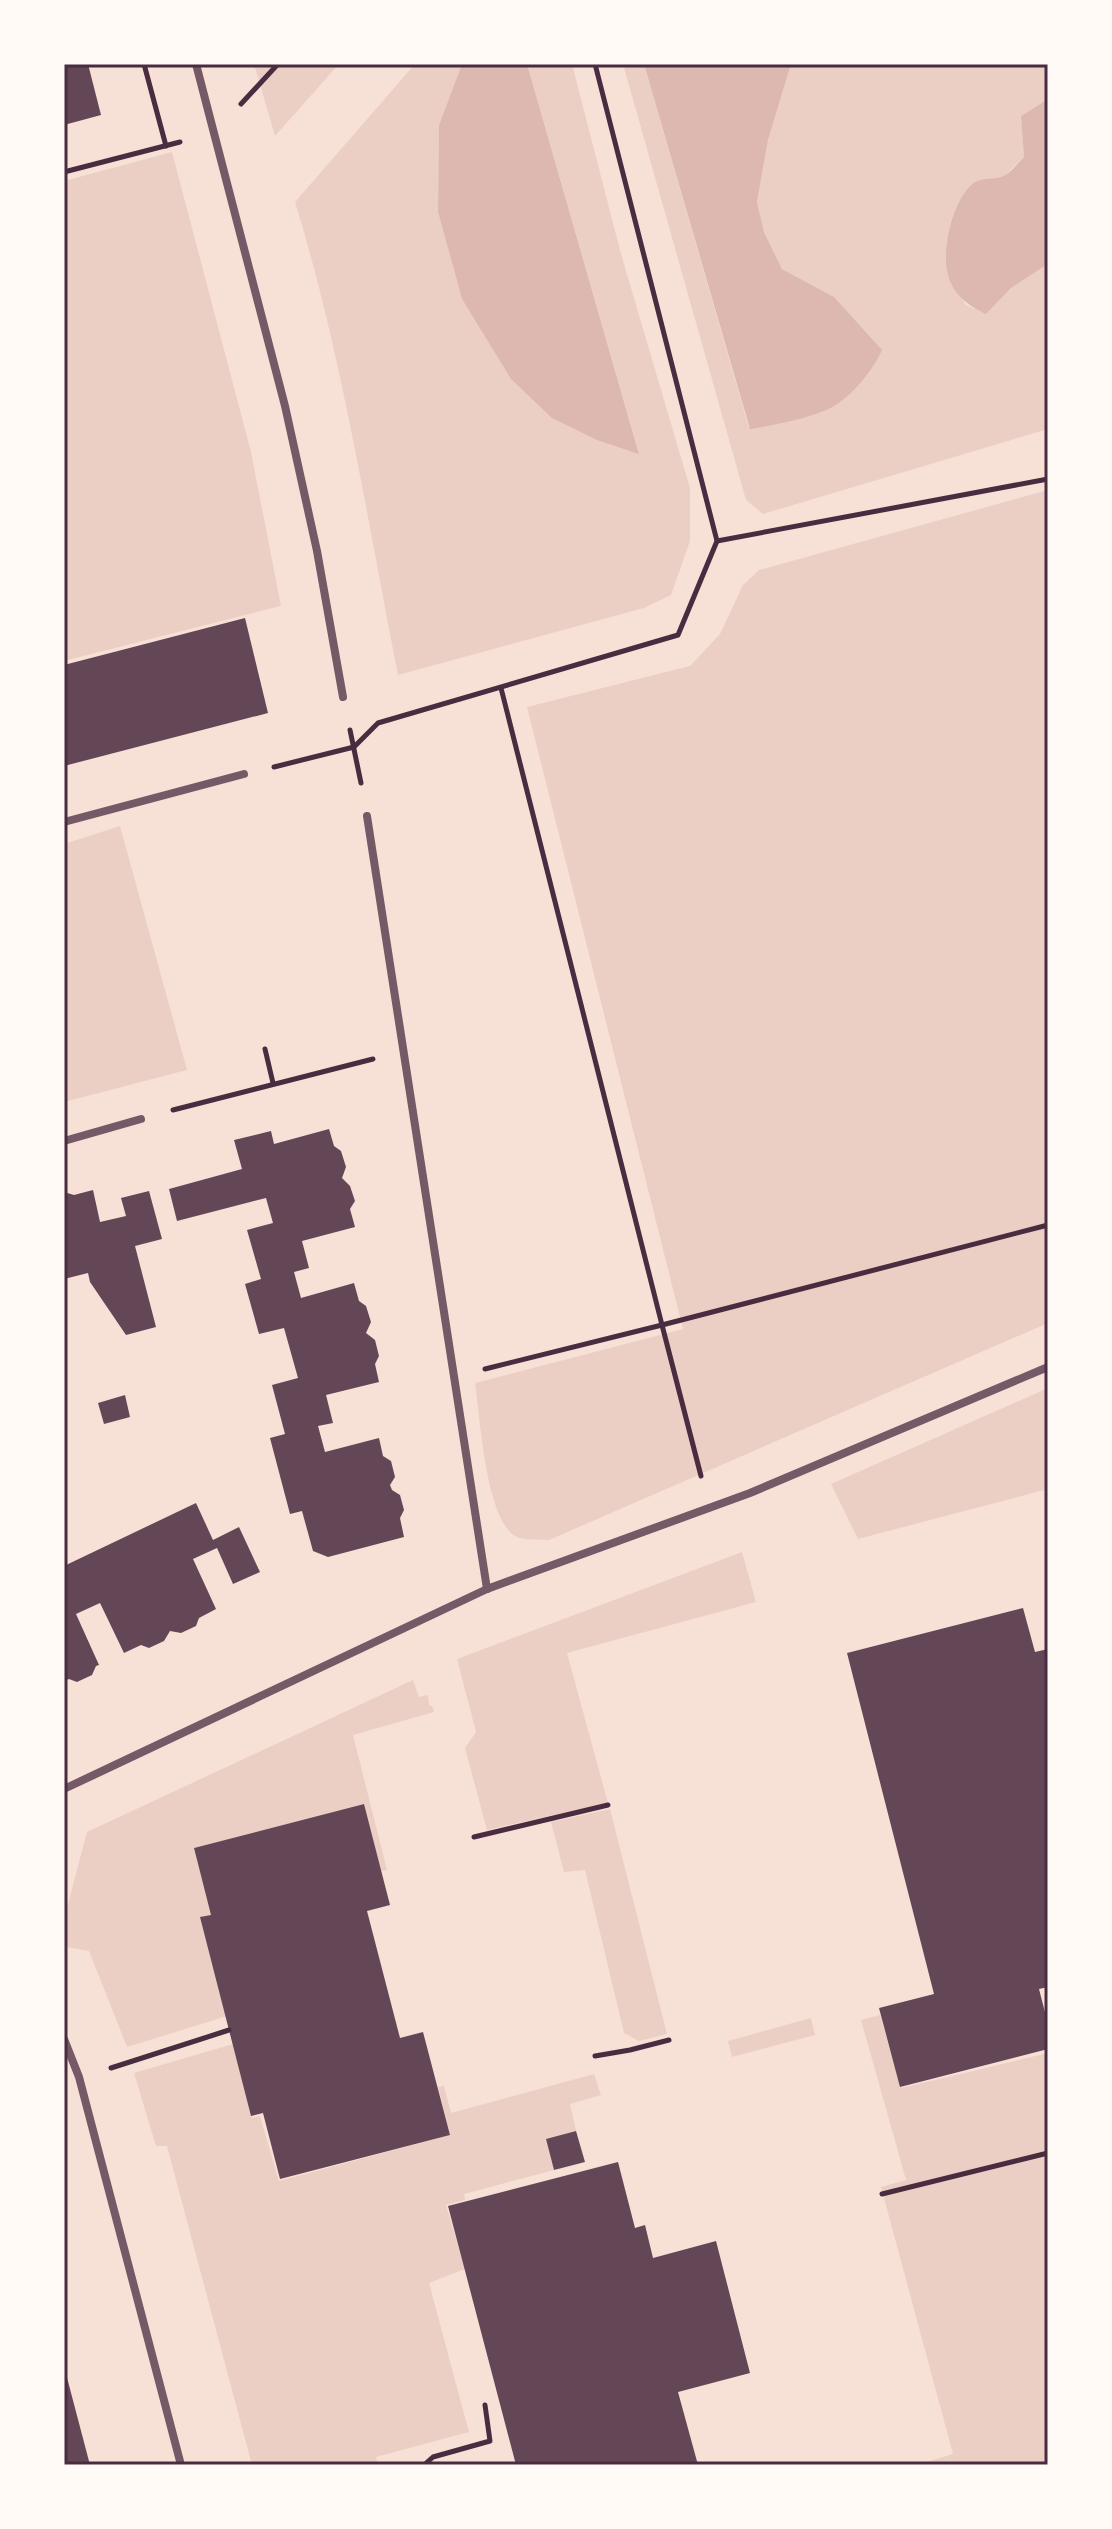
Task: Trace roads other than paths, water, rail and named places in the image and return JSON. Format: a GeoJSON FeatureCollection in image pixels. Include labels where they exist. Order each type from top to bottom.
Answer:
{"type":"FeatureCollection","features":[{"type":"Feature","properties":{"kind":"street"},"geometry":{"type":"LineString","coordinates":[[196,64],[288,421],[317,551],[343,697]]}},
{"type":"Feature","properties":{"kind":"street"},"geometry":{"type":"LineString","coordinates":[[64,822],[244,774]]}},
{"type":"Feature","properties":{"kind":"street"},"geometry":{"type":"LineString","coordinates":[[367,816],[487,1589]]}},
{"type":"Feature","properties":{"kind":"street"},"geometry":{"type":"LineString","coordinates":[[64,1141],[141,1119]]}},
{"type":"Feature","properties":{"kind":"street"},"geometry":{"type":"LineString","coordinates":[[64,1789],[487,1589],[709,1508],[1048,1367]]}},
{"type":"Feature","properties":{"kind":"street"},"geometry":{"type":"LineString","coordinates":[[64,2039],[79,2077],[181,2465]]}}]}
